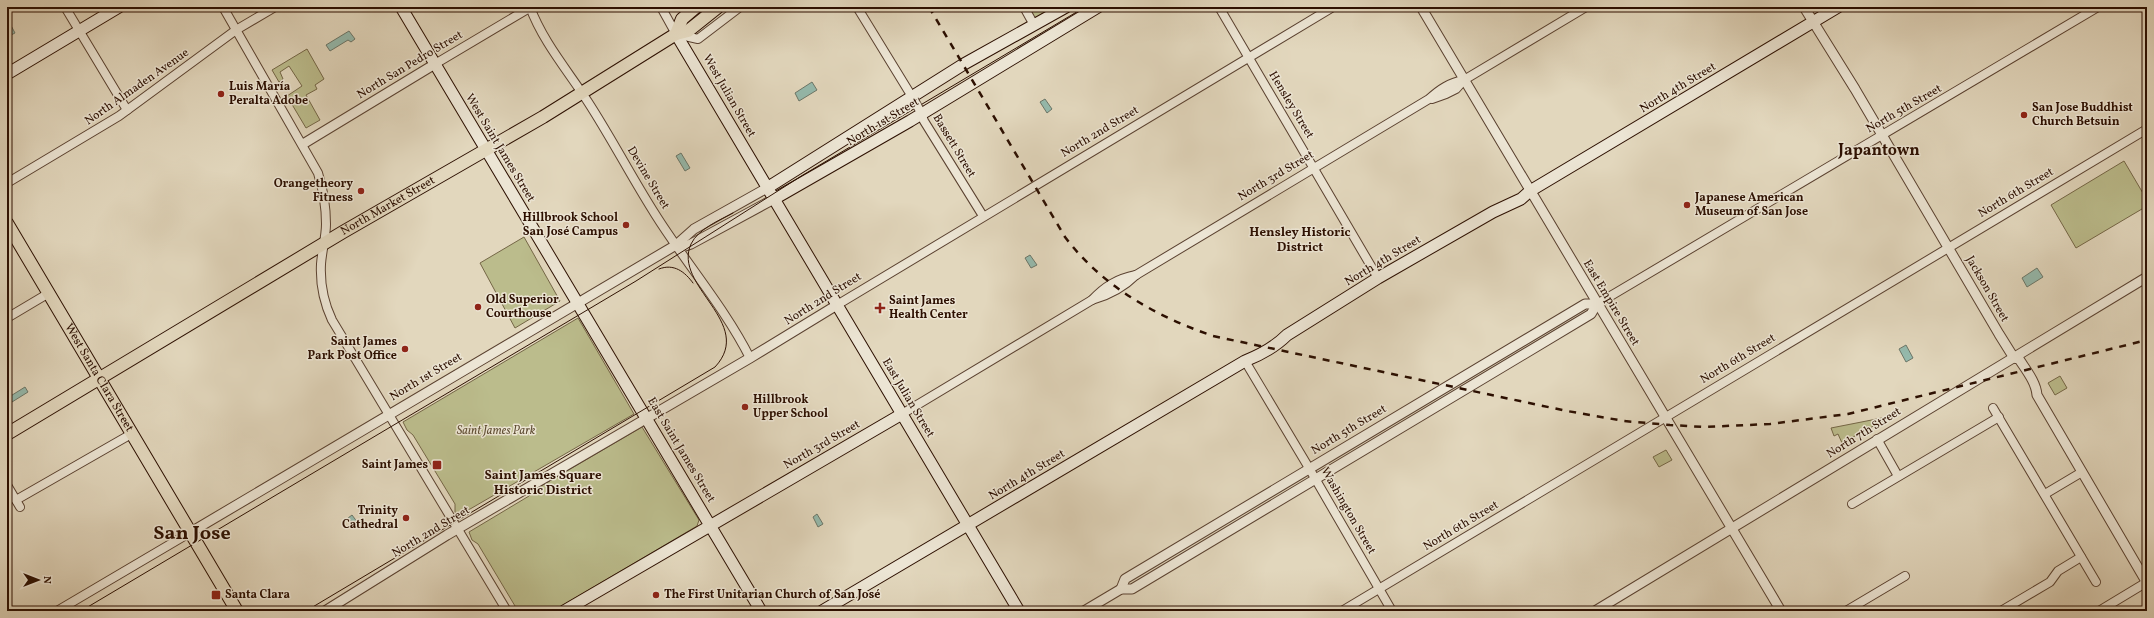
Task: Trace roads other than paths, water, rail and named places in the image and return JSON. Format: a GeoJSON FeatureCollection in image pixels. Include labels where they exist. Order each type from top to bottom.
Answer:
{"type":"FeatureCollection","features":[{"type":"Feature","properties":{"kind":"main road"},"geometry":{"type":"LineString","coordinates":[[7,74],[119,7]]}},
{"type":"Feature","properties":{"kind":"main road","name":"West Saint James Street"},"geometry":{"type":"LineString","coordinates":[[401,7],[578,302]]}},
{"type":"Feature","properties":{"kind":"main road"},"geometry":{"type":"LineString","coordinates":[[676,34],[682,20],[696,7]]}},
{"type":"Feature","properties":{"kind":"main road","name":"North Market Street"},"geometry":{"type":"LineString","coordinates":[[7,434],[324,244],[582,92],[676,34],[688,31],[718,7]]}},
{"type":"Feature","properties":{"kind":"main road","name":"North 1st Street"},"geometry":{"type":"LineString","coordinates":[[767,188],[912,98],[1066,7]]}},
{"type":"Feature","properties":{"kind":"main road","name":"North 1st Street"},"geometry":{"type":"LineString","coordinates":[[774,199],[1098,7]]}},
{"type":"Feature","properties":{"kind":"main road","name":"North 4th Street"},"geometry":{"type":"LineString","coordinates":[[822,611],[1244,361],[1257,357],[1279,343],[1287,335],[1378,278],[1493,212],[1515,203],[1530,191],[1838,7]]}},
{"type":"Feature","properties":{"kind":"main road","name":"West Julian Street"},"geometry":{"type":"LineString","coordinates":[[676,34],[774,199]]}},
{"type":"Feature","properties":{"kind":"main road","name":"East Julian Street"},"geometry":{"type":"LineString","coordinates":[[774,199],[1019,611]]}},
{"type":"Feature","properties":{"kind":"main road","name":"West Santa Clara Street"},"geometry":{"type":"LineString","coordinates":[[7,223],[133,433],[237,611]]}},
{"type":"Feature","properties":{"kind":"main road","name":"East Saint James Street"},"geometry":{"type":"LineString","coordinates":[[578,302],[762,611]]}},
{"type":"Feature","properties":{"kind":"main road","name":"North 3rd Street"},"geometry":{"type":"LineString","coordinates":[[564,611],[710,524],[902,414]]}},
{"type":"Feature","properties":{"kind":"street"},"geometry":{"type":"LineString","coordinates":[[65,7],[127,110]]}},
{"type":"Feature","properties":{"kind":"street"},"geometry":{"type":"LineString","coordinates":[[223,7],[303,144],[318,173],[323,188],[326,225],[322,281],[328,312],[507,611]]}},
{"type":"Feature","properties":{"kind":"street","name":"North Almaden Avenue"},"geometry":{"type":"LineString","coordinates":[[7,183],[127,110],[236,30],[275,7]]}},
{"type":"Feature","properties":{"kind":"street","name":"North San Pedro Street"},"geometry":{"type":"LineString","coordinates":[[303,144],[530,7]]}},
{"type":"Feature","properties":{"kind":"street","name":"Devine Street"},"geometry":{"type":"LineString","coordinates":[[530,7],[555,53],[582,92],[655,215],[750,358]]}},
{"type":"Feature","properties":{"kind":"street","name":"West Julian Street"},"geometry":{"type":"LineString","coordinates":[[661,7],[676,34]]}},
{"type":"Feature","properties":{"kind":"street"},"geometry":{"type":"LineString","coordinates":[[676,34],[693,39],[701,38],[740,7]]}},
{"type":"Feature","properties":{"kind":"street","name":"Bassett Street"},"geometry":{"type":"LineString","coordinates":[[856,7],[983,216]]}},
{"type":"Feature","properties":{"kind":"street"},"geometry":{"type":"LineString","coordinates":[[1024,7],[1034,25]]}},
{"type":"Feature","properties":{"kind":"street","name":"Hensley Street"},"geometry":{"type":"LineString","coordinates":[[1219,7],[1378,278]]}},
{"type":"Feature","properties":{"kind":"street","name":"North 2nd Street"},"geometry":{"type":"LineString","coordinates":[[325,611],[458,529],[750,358],[983,216],[1333,7]]}},
{"type":"Feature","properties":{"kind":"street","name":"East Empire Street"},"geometry":{"type":"LineString","coordinates":[[1421,7],[1781,611]]}},
{"type":"Feature","properties":{"kind":"street","name":"North 3rd Street"},"geometry":{"type":"LineString","coordinates":[[902,414],[1092,300],[1110,283],[1121,278],[1136,275],[1429,100],[1456,89],[1464,80],[1586,7]]}},
{"type":"Feature","properties":{"kind":"street","name":"Jackson Street"},"geometry":{"type":"LineString","coordinates":[[1804,7],[2014,358],[2019,359],[2026,370],[2037,389],[2037,395],[2147,582]]}},
{"type":"Feature","properties":{"kind":"street","name":"North 5th Street"},"geometry":{"type":"LineString","coordinates":[[1121,589],[1125,579],[1309,468],[1585,304],[1597,304],[2098,7]]}},
{"type":"Feature","properties":{"kind":"street","name":"North 6th Street"},"geometry":{"type":"LineString","coordinates":[[1342,611],[2147,129]]}},
{"type":"Feature","properties":{"kind":"street","name":"North 1st Street"},"geometry":{"type":"LineString","coordinates":[[191,532],[676,245],[694,229],[767,188]]}},
{"type":"Feature","properties":{"kind":"street","name":"North 1st Street"},"geometry":{"type":"LineString","coordinates":[[676,245],[685,246],[691,244],[774,199]]}},
{"type":"Feature","properties":{"kind":"street","name":"North 7th Street"},"geometry":{"type":"LineString","coordinates":[[1595,611],[2147,277]]}},
{"type":"Feature","properties":{"kind":"street"},"geometry":{"type":"LineString","coordinates":[[7,318],[49,293]]}},
{"type":"Feature","properties":{"kind":"street","name":"North 5th Street"},"geometry":{"type":"LineString","coordinates":[[1084,611],[1121,589],[1132,589],[1592,314],[1597,304]]}},
{"type":"Feature","properties":{"kind":"street","name":"Washington Street"},"geometry":{"type":"LineString","coordinates":[[1244,361],[1316,479],[1392,611]]}},
{"type":"Feature","properties":{"kind":"street"},"geometry":{"type":"LineString","coordinates":[[1993,408],[2096,582]]}},
{"type":"Feature","properties":{"kind":"street"},"geometry":{"type":"LineString","coordinates":[[1852,504],[1998,417]]}},
{"type":"Feature","properties":{"kind":"street"},"geometry":{"type":"LineString","coordinates":[[7,485],[18,504],[133,433]]}},
{"type":"Feature","properties":{"kind":"street"},"geometry":{"type":"LineString","coordinates":[[1877,439],[1898,476]]}},
{"type":"Feature","properties":{"kind":"street"},"geometry":{"type":"LineString","coordinates":[[2044,494],[2082,472]]}},
{"type":"Feature","properties":{"kind":"street"},"geometry":{"type":"LineString","coordinates":[[57,611],[191,532]]}},
{"type":"Feature","properties":{"kind":"street"},"geometry":{"type":"LineString","coordinates":[[2001,611],[2050,582],[2058,571],[2081,557]]}},
{"type":"Feature","properties":{"kind":"street"},"geometry":{"type":"LineString","coordinates":[[1846,611],[1905,576]]}},
{"type":"Feature","properties":{"kind":"street"},"geometry":{"type":"LineString","coordinates":[[2099,611],[2147,582]]}},
{"type":"Feature","properties":{"kind":"water"},"geometry":{"type":"Polygon","coordinates":[[[7,18],[15,33],[7,37],[7,18]]]}},
{"type":"Feature","properties":{"kind":"water"},"geometry":{"type":"Polygon","coordinates":[[[349,31],[355,39],[351,42],[348,40],[330,51],[326,45],[349,31]]]}},
{"type":"Feature","properties":{"kind":"water"},"geometry":{"type":"Polygon","coordinates":[[[812,82],[817,90],[799,101],[795,93],[812,82]]]}},
{"type":"Feature","properties":{"kind":"water"},"geometry":{"type":"Polygon","coordinates":[[[1045,99],[1052,109],[1047,113],[1040,102],[1045,99]]]}},
{"type":"Feature","properties":{"kind":"water"},"geometry":{"type":"Polygon","coordinates":[[[681,153],[690,168],[685,171],[676,156],[681,153]]]}},
{"type":"Feature","properties":{"kind":"water"},"geometry":{"type":"Polygon","coordinates":[[[1030,255],[1037,265],[1031,268],[1025,258],[1030,255]]]}},
{"type":"Feature","properties":{"kind":"water"},"geometry":{"type":"Polygon","coordinates":[[[2037,268],[2043,277],[2027,287],[2022,278],[2037,268]]]}},
{"type":"Feature","properties":{"kind":"water"},"geometry":{"type":"Polygon","coordinates":[[[1906,345],[1913,358],[1906,362],[1899,349],[1906,345]]]}},
{"type":"Feature","properties":{"kind":"water"},"geometry":{"type":"Polygon","coordinates":[[[25,387],[28,392],[12,402],[9,397],[25,387]]]}},
{"type":"Feature","properties":{"kind":"water"},"geometry":{"type":"Polygon","coordinates":[[[817,514],[823,524],[818,527],[813,517],[817,514]]]}},
{"type":"Feature","properties":{"kind":"water"},"geometry":{"type":"Polygon","coordinates":[[[352,515],[358,523],[355,527],[348,518],[352,515]]]}},
{"type":"Feature","properties":{"kind":"tram line"},"geometry":{"type":"LineString","coordinates":[[81,611],[636,281],[803,175],[1085,7]]}},
{"type":"Feature","properties":{"kind":"tram line"},"geometry":{"type":"LineString","coordinates":[[306,611],[715,367],[725,351],[726,335],[720,320],[692,275],[688,260],[691,244],[694,239],[704,229],[733,213]]}},
{"type":"Feature","properties":{"kind":"tram line"},"geometry":{"type":"LineString","coordinates":[[659,269],[670,267],[679,270],[683,272],[693,283]]}},
{"type":"Feature","properties":{"kind":"railway"},"geometry":{"type":"LineString","coordinates":[[929,7],[1065,237],[1080,255],[1113,285],[1150,309],[1213,336],[1567,411],[1624,421],[1704,427],[1770,424],[1848,414],[2147,340]]}},
{"type":"Feature","properties":{"kind":"place","name":"Luis María Peralta Adobe"},"geometry":{"type":"Point","coordinates":[221,94]}},
{"type":"Feature","properties":{"kind":"place","name":"San Jose Buddhist Church Betsuin"},"geometry":{"type":"Point","coordinates":[2024,115]}},
{"type":"Feature","properties":{"kind":"place","name":"Orangetheory Fitness"},"geometry":{"type":"Point","coordinates":[361,191]}},
{"type":"Feature","properties":{"kind":"place","name":"Japanese American Museum of San Jose"},"geometry":{"type":"Point","coordinates":[1687,205]}},
{"type":"Feature","properties":{"kind":"place","name":"Hillbrook School San José Campus"},"geometry":{"type":"Point","coordinates":[626,225]}},
{"type":"Feature","properties":{"kind":"place","name":"Old Superior Courthouse"},"geometry":{"type":"Point","coordinates":[478,307]}},
{"type":"Feature","properties":{"kind":"place","name":"Saint James Health Center"},"geometry":{"type":"Point","coordinates":[880,308]}},
{"type":"Feature","properties":{"kind":"place","name":"Saint James Park Post Office"},"geometry":{"type":"Point","coordinates":[405,349]}},
{"type":"Feature","properties":{"kind":"place","name":"Hillbrook Upper School"},"geometry":{"type":"Point","coordinates":[745,407]}},
{"type":"Feature","properties":{"kind":"place","name":"Saint James"},"geometry":{"type":"Point","coordinates":[437,465]}},
{"type":"Feature","properties":{"kind":"place","name":"Trinity Cathedral"},"geometry":{"type":"Point","coordinates":[406,518]}},
{"type":"Feature","properties":{"kind":"place","name":"Santa Clara"},"geometry":{"type":"Point","coordinates":[216,595]}},
{"type":"Feature","properties":{"kind":"place","name":"The First Unitarian Church of San José"},"geometry":{"type":"Point","coordinates":[656,595]}},
{"type":"Feature","properties":{"kind":"district","name":"Japantown"},"geometry":{"type":"Point","coordinates":[1879,151]}},
{"type":"Feature","properties":{"kind":"district","name":"Hensley Historic District"},"geometry":{"type":"Point","coordinates":[1300,240]}},
{"type":"Feature","properties":{"kind":"district","name":"Saint James Square Historic District"},"geometry":{"type":"Point","coordinates":[543,484]}},
{"type":"Feature","properties":{"kind":"district","name":"San Jose"},"geometry":{"type":"Point","coordinates":[192,534]}},
{"type":"Feature","properties":{"kind":"park label","name":"Saint James Park"},"geometry":{"type":"Point","coordinates":[496,431]}}]}
